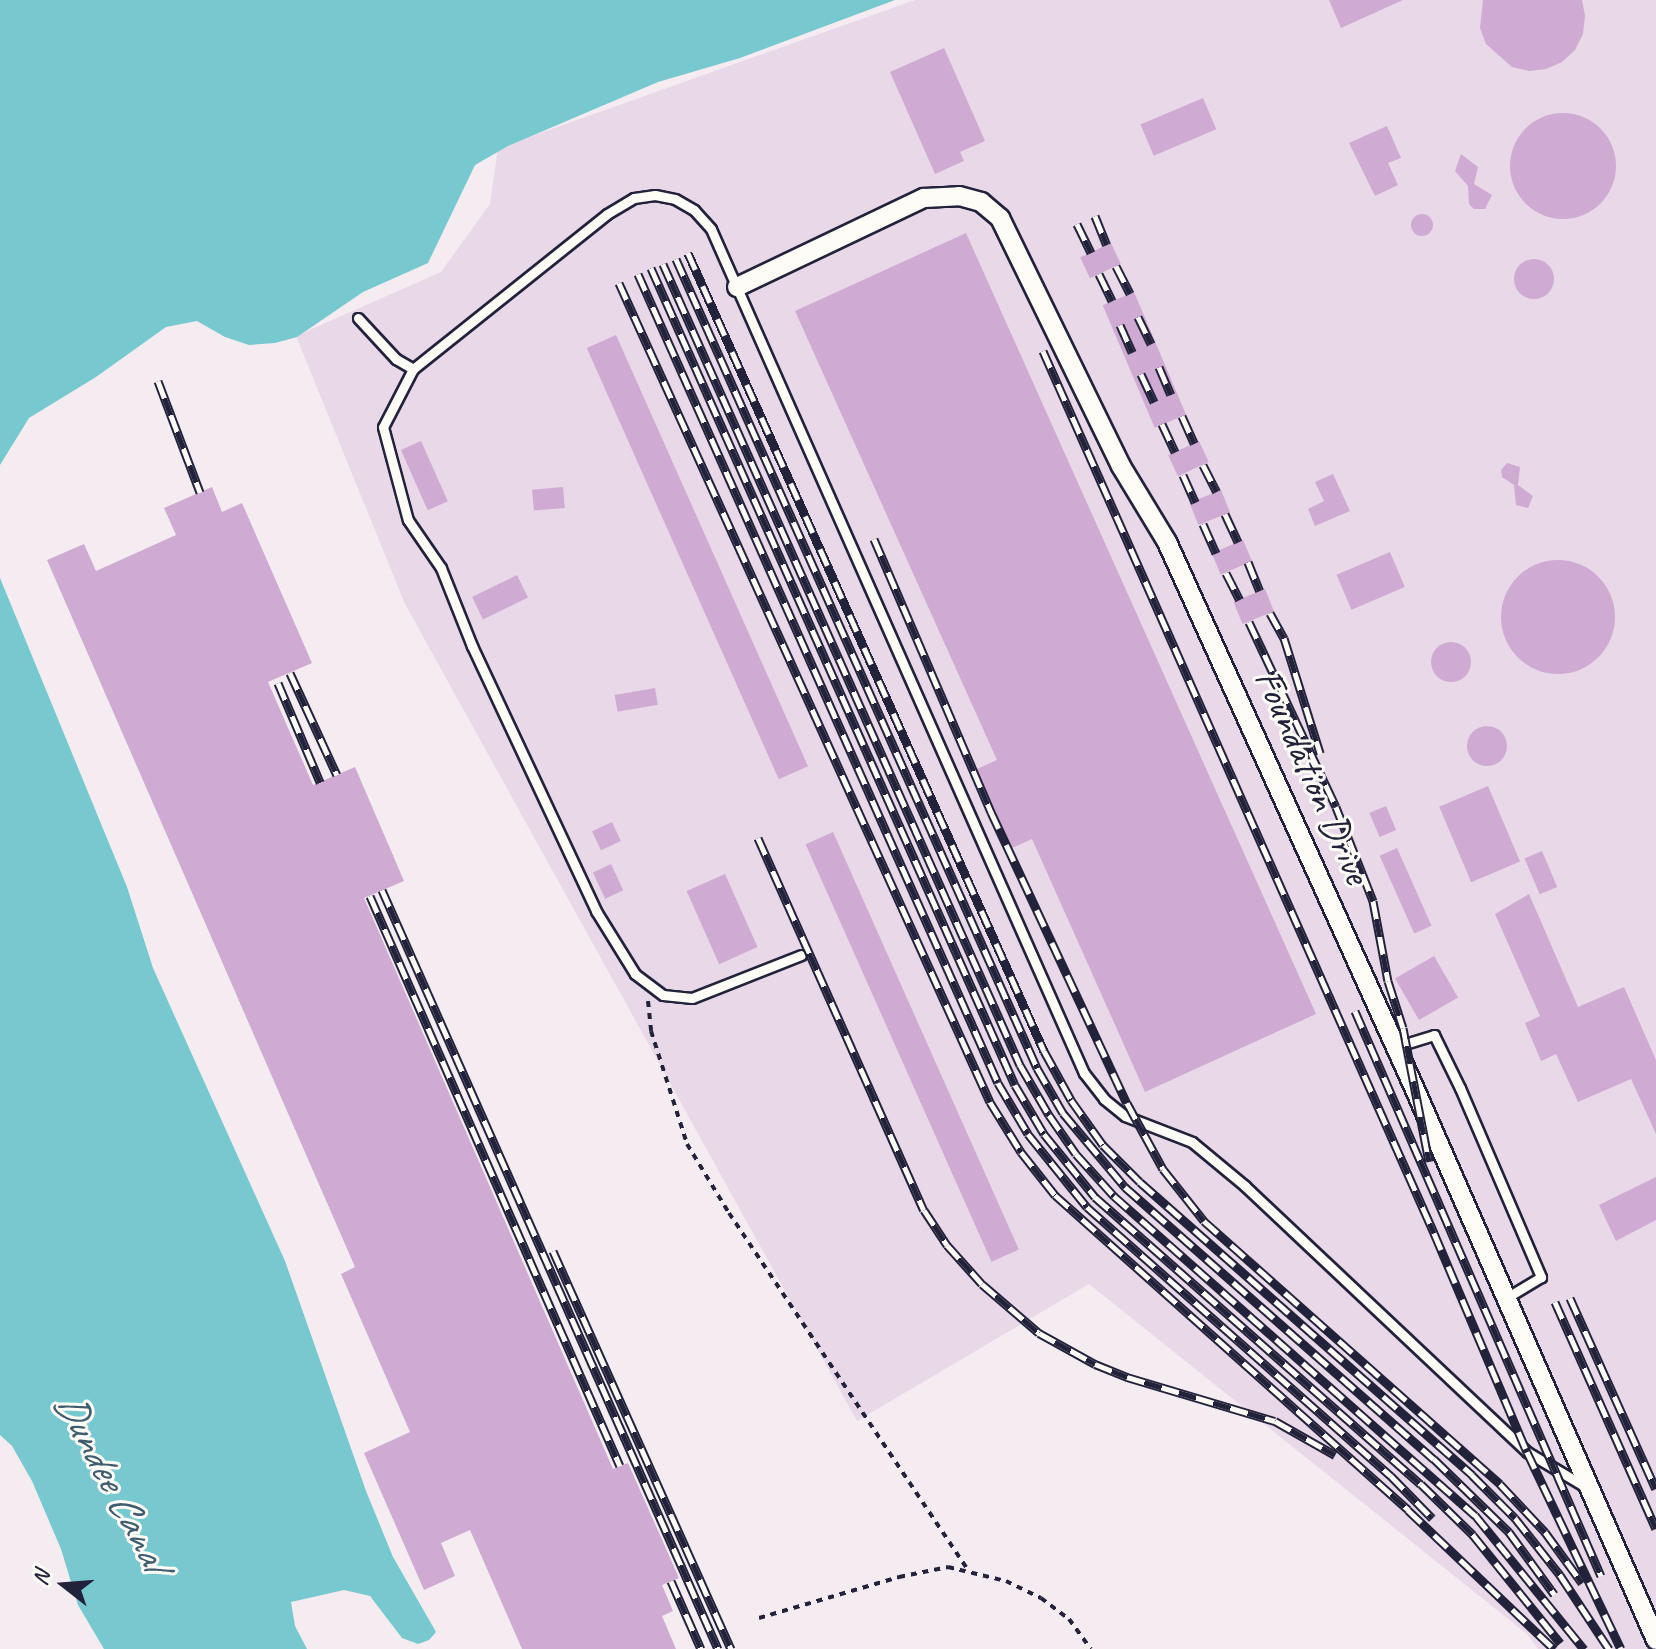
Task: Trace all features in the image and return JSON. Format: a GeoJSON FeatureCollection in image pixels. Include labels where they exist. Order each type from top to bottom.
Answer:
{"type":"FeatureCollection","features":[{"type":"Feature","properties":{"kind":"street","name":"Foundation Drive"},"geometry":{"type":"LineString","coordinates":[[737,287],[924,198],[959,196],[981,202],[1000,218],[1121,466],[1167,542],[1395,1047],[1656,1640]]}},
{"type":"Feature","properties":{"kind":"lane"},"geometry":{"type":"LineString","coordinates":[[801,955],[692,998],[663,995],[635,974],[596,911],[472,646],[441,568],[408,520],[383,427],[413,369],[607,214],[634,198],[655,195],[675,199],[694,210],[711,229],[1084,1073],[1104,1099],[1125,1116],[1192,1142],[1245,1186],[1527,1452],[1589,1488]]}},
{"type":"Feature","properties":{"kind":"lane"},"geometry":{"type":"LineString","coordinates":[[358,318],[396,359],[413,369]]}},
{"type":"Feature","properties":{"kind":"lane"},"geometry":{"type":"LineString","coordinates":[[1395,1047],[1434,1035],[1460,1088],[1541,1277],[1506,1298]]}},
{"type":"Feature","properties":{"kind":"path"},"geometry":{"type":"LineString","coordinates":[[646,982],[651,1031],[687,1144],[729,1213],[969,1571]]}},
{"type":"Feature","properties":{"kind":"path"},"geometry":{"type":"LineString","coordinates":[[759,1618],[948,1567],[1006,1581],[1041,1598],[1069,1619],[1091,1649]]}},
{"type":"Feature","properties":{"kind":"shaded area"},"geometry":{"type":"Polygon","coordinates":[[[915,0],[1656,0],[1656,1649],[1538,1649],[1527,1634],[1089,1284],[857,1421],[405,604],[296,336],[441,272],[490,204],[498,148],[915,0]]]}},
{"type":"Feature","properties":{"kind":"water"},"geometry":{"type":"Polygon","coordinates":[[[0,0],[895,0],[740,58],[658,82],[508,146],[475,165],[428,263],[363,292],[297,337],[275,343],[249,345],[225,337],[197,321],[166,327],[96,377],[29,418],[0,465],[0,0]]]}},
{"type":"Feature","properties":{"kind":"water","name":"Dundee Canal"},"geometry":{"type":"Polygon","coordinates":[[[0,578],[127,887],[153,968],[285,1261],[366,1491],[393,1557],[436,1632],[429,1640],[418,1644],[402,1638],[370,1596],[344,1590],[291,1602],[295,1626],[307,1649],[104,1649],[78,1605],[61,1549],[32,1481],[12,1446],[0,1435],[0,578]]]}},
{"type":"Feature","properties":{"kind":"building"},"geometry":{"type":"Polygon","coordinates":[[[1329,0],[1403,0],[1341,28],[1329,0]]]}},
{"type":"Feature","properties":{"kind":"building"},"geometry":{"type":"Polygon","coordinates":[[[1483,0],[1582,0],[1585,16],[1583,34],[1575,50],[1562,62],[1546,69],[1529,71],[1512,67],[1486,44],[1480,28],[1483,0]]]}},
{"type":"Feature","properties":{"kind":"building"},"geometry":{"type":"Polygon","coordinates":[[[944,48],[985,141],[960,152],[964,161],[935,174],[890,72],[944,48]]]}},
{"type":"Feature","properties":{"kind":"building"},"geometry":{"type":"Polygon","coordinates":[[[1203,98],[1216,129],[1154,156],[1140,125],[1203,98]]]}},
{"type":"Feature","properties":{"kind":"building"},"geometry":{"type":"Polygon","coordinates":[[[1563,113],[1583,117],[1600,129],[1612,146],[1616,166],[1612,186],[1600,203],[1583,215],[1563,219],[1543,215],[1526,203],[1514,186],[1510,166],[1514,146],[1526,129],[1543,117],[1563,113]]]}},
{"type":"Feature","properties":{"kind":"building"},"geometry":{"type":"Polygon","coordinates":[[[1387,126],[1401,158],[1388,163],[1398,185],[1375,196],[1349,143],[1387,126]]]}},
{"type":"Feature","properties":{"kind":"building"},"geometry":{"type":"Polygon","coordinates":[[[1461,154],[1478,167],[1474,184],[1492,195],[1485,209],[1474,209],[1469,204],[1468,186],[1455,171],[1461,154]]]}},
{"type":"Feature","properties":{"kind":"building"},"geometry":{"type":"Polygon","coordinates":[[[1418,214],[1426,214],[1433,225],[1426,236],[1418,236],[1411,229],[1411,221],[1418,214]]]}},
{"type":"Feature","properties":{"kind":"building"},"geometry":{"type":"Polygon","coordinates":[[[966,233],[1316,1014],[1145,1092],[1032,839],[1010,849],[975,770],[997,760],[795,311],[966,233]]]}},
{"type":"Feature","properties":{"kind":"building"},"geometry":{"type":"Polygon","coordinates":[[[1111,243],[1121,264],[1090,278],[1080,257],[1111,243]]]}},
{"type":"Feature","properties":{"kind":"building"},"geometry":{"type":"Polygon","coordinates":[[[1534,259],[1548,265],[1554,279],[1548,293],[1534,299],[1520,293],[1514,279],[1520,265],[1534,259]]]}},
{"type":"Feature","properties":{"kind":"building"},"geometry":{"type":"Polygon","coordinates":[[[1134,292],[1186,414],[1155,428],[1103,305],[1134,292]]]}},
{"type":"Feature","properties":{"kind":"building"},"geometry":{"type":"Polygon","coordinates":[[[616,335],[808,766],[779,779],[587,348],[616,335]]]}},
{"type":"Feature","properties":{"kind":"building"},"geometry":{"type":"Polygon","coordinates":[[[421,441],[448,501],[428,510],[401,450],[421,441]]]}},
{"type":"Feature","properties":{"kind":"building"},"geometry":{"type":"Polygon","coordinates":[[[1199,441],[1209,462],[1178,476],[1168,455],[1199,441]]]}},
{"type":"Feature","properties":{"kind":"building"},"geometry":{"type":"Polygon","coordinates":[[[1507,463],[1520,467],[1518,485],[1533,496],[1528,508],[1516,505],[1514,485],[1502,477],[1501,470],[1507,463]]]}},
{"type":"Feature","properties":{"kind":"building"},"geometry":{"type":"Polygon","coordinates":[[[1333,474],[1350,511],[1315,526],[1308,509],[1324,501],[1315,482],[1333,474]]]}},
{"type":"Feature","properties":{"kind":"building"},"geometry":{"type":"Polygon","coordinates":[[[212,487],[222,512],[242,503],[312,663],[268,682],[313,785],[355,767],[404,881],[364,898],[613,1469],[628,1463],[679,1578],[662,1585],[673,1611],[662,1616],[676,1649],[522,1649],[470,1530],[441,1543],[455,1576],[424,1590],[364,1453],[410,1432],[341,1274],[355,1267],[47,560],[84,544],[96,571],[176,535],[164,508],[212,487]]]}},
{"type":"Feature","properties":{"kind":"building"},"geometry":{"type":"Polygon","coordinates":[[[563,487],[565,508],[534,511],[532,490],[563,487]]]}},
{"type":"Feature","properties":{"kind":"building"},"geometry":{"type":"Polygon","coordinates":[[[1221,490],[1230,512],[1198,525],[1189,503],[1221,490]]]}},
{"type":"Feature","properties":{"kind":"building"},"geometry":{"type":"Polygon","coordinates":[[[1243,540],[1252,561],[1221,574],[1212,553],[1243,540]]]}},
{"type":"Feature","properties":{"kind":"building"},"geometry":{"type":"Polygon","coordinates":[[[1390,552],[1405,587],[1351,610],[1337,575],[1390,552]]]}},
{"type":"Feature","properties":{"kind":"building"},"geometry":{"type":"Polygon","coordinates":[[[1558,560],[1580,564],[1598,577],[1611,595],[1615,617],[1611,639],[1598,657],[1580,670],[1558,674],[1536,670],[1518,657],[1505,639],[1501,617],[1505,595],[1518,577],[1536,564],[1558,560]]]}},
{"type":"Feature","properties":{"kind":"building"},"geometry":{"type":"Polygon","coordinates":[[[517,575],[528,597],[483,619],[472,597],[517,575]]]}},
{"type":"Feature","properties":{"kind":"building"},"geometry":{"type":"Polygon","coordinates":[[[1265,589],[1274,611],[1242,624],[1233,602],[1265,589]]]}},
{"type":"Feature","properties":{"kind":"building"},"geometry":{"type":"Polygon","coordinates":[[[1451,642],[1465,648],[1471,662],[1465,676],[1451,682],[1437,676],[1431,662],[1437,648],[1451,642]]]}},
{"type":"Feature","properties":{"kind":"building"},"geometry":{"type":"Polygon","coordinates":[[[655,688],[658,705],[618,712],[615,695],[655,688]]]}},
{"type":"Feature","properties":{"kind":"building"},"geometry":{"type":"Polygon","coordinates":[[[1487,726],[1501,732],[1507,746],[1501,760],[1487,766],[1473,760],[1467,746],[1473,732],[1487,726]]]}},
{"type":"Feature","properties":{"kind":"building"},"geometry":{"type":"Polygon","coordinates":[[[1488,786],[1520,861],[1471,882],[1439,807],[1488,786]]]}},
{"type":"Feature","properties":{"kind":"building"},"geometry":{"type":"Polygon","coordinates":[[[1386,806],[1396,830],[1380,837],[1369,813],[1386,806]]]}},
{"type":"Feature","properties":{"kind":"building"},"geometry":{"type":"Polygon","coordinates":[[[612,822],[621,841],[601,850],[592,831],[612,822]]]}},
{"type":"Feature","properties":{"kind":"building"},"geometry":{"type":"Polygon","coordinates":[[[833,832],[1019,1249],[991,1262],[806,844],[833,832]]]}},
{"type":"Feature","properties":{"kind":"building"},"geometry":{"type":"Polygon","coordinates":[[[1397,848],[1432,926],[1414,933],[1380,856],[1397,848]]]}},
{"type":"Feature","properties":{"kind":"building"},"geometry":{"type":"Polygon","coordinates":[[[1542,851],[1557,887],[1540,894],[1525,858],[1542,851]]]}},
{"type":"Feature","properties":{"kind":"building"},"geometry":{"type":"Polygon","coordinates":[[[611,864],[623,890],[605,899],[593,872],[611,864]]]}},
{"type":"Feature","properties":{"kind":"building"},"geometry":{"type":"Polygon","coordinates":[[[725,874],[758,947],[719,964],[687,891],[725,874]]]}},
{"type":"Feature","properties":{"kind":"building"},"geometry":{"type":"Polygon","coordinates":[[[1529,894],[1578,1007],[1624,987],[1656,1060],[1656,1134],[1631,1079],[1578,1102],[1556,1054],[1541,1061],[1525,1023],[1540,1016],[1495,914],[1529,894]]]}},
{"type":"Feature","properties":{"kind":"building"},"geometry":{"type":"Polygon","coordinates":[[[1434,956],[1458,998],[1419,1020],[1395,978],[1434,956]]]}},
{"type":"Feature","properties":{"kind":"building"},"geometry":{"type":"Polygon","coordinates":[[[1656,1177],[1656,1220],[1616,1241],[1599,1205],[1656,1177]]]}},
{"type":"Feature","properties":{"kind":"railway"},"geometry":{"type":"LineString","coordinates":[[1095,216],[1107,245]]}},
{"type":"Feature","properties":{"kind":"railway"},"geometry":{"type":"LineString","coordinates":[[1077,224],[1091,253]]}},
{"type":"Feature","properties":{"kind":"railway"},"geometry":{"type":"LineString","coordinates":[[688,253],[1044,1051],[1071,1100],[1103,1145],[1140,1182],[1472,1475],[1515,1518],[1560,1575],[1609,1649]]}},
{"type":"Feature","properties":{"kind":"railway"},"geometry":{"type":"LineString","coordinates":[[676,259],[1037,1068],[1063,1113],[1125,1187],[1434,1459],[1509,1532],[1554,1594]]}},
{"type":"Feature","properties":{"kind":"railway"},"geometry":{"type":"LineString","coordinates":[[663,264],[1020,1065],[1049,1115],[1076,1154],[1114,1196],[1475,1515],[1584,1649]]}},
{"type":"Feature","properties":{"kind":"railway"},"geometry":{"type":"LineString","coordinates":[[1116,266],[1130,294]]}},
{"type":"Feature","properties":{"kind":"railway"},"geometry":{"type":"LineString","coordinates":[[651,268],[1015,1085],[1044,1134],[1095,1197],[1421,1484],[1473,1535],[1560,1643]]}},
{"type":"Feature","properties":{"kind":"railway"},"geometry":{"type":"LineString","coordinates":[[638,274],[998,1083],[1028,1134],[1087,1207],[1391,1476],[1432,1518]]}},
{"type":"Feature","properties":{"kind":"railway"},"geometry":{"type":"LineString","coordinates":[[1099,274],[1112,301]]}},
{"type":"Feature","properties":{"kind":"railway"},"geometry":{"type":"LineString","coordinates":[[619,283],[990,1102],[1021,1152],[1055,1195],[1408,1510],[1554,1649]]}},
{"type":"Feature","properties":{"kind":"railway"},"geometry":{"type":"LineString","coordinates":[[1138,317],[1151,344]]}},
{"type":"Feature","properties":{"kind":"railway"},"geometry":{"type":"LineString","coordinates":[[1120,325],[1132,352]]}},
{"type":"Feature","properties":{"kind":"railway"},"geometry":{"type":"LineString","coordinates":[[1043,351],[1434,1233],[1527,1452],[1621,1649]]}},
{"type":"Feature","properties":{"kind":"railway"},"geometry":{"type":"LineString","coordinates":[[1159,367],[1171,395]]}},
{"type":"Feature","properties":{"kind":"railway"},"geometry":{"type":"LineString","coordinates":[[1141,374],[1154,402]]}},
{"type":"Feature","properties":{"kind":"railway"},"geometry":{"type":"LineString","coordinates":[[158,381],[200,492]]}},
{"type":"Feature","properties":{"kind":"railway"},"geometry":{"type":"LineString","coordinates":[[1182,416],[1194,443]]}},
{"type":"Feature","properties":{"kind":"railway"},"geometry":{"type":"LineString","coordinates":[[1162,424],[1175,452]]}},
{"type":"Feature","properties":{"kind":"railway"},"geometry":{"type":"LineString","coordinates":[[1203,465],[1217,492]]}},
{"type":"Feature","properties":{"kind":"railway"},"geometry":{"type":"LineString","coordinates":[[1183,475],[1195,502]]}},
{"type":"Feature","properties":{"kind":"railway"},"geometry":{"type":"LineString","coordinates":[[1225,514],[1238,542]]}},
{"type":"Feature","properties":{"kind":"railway"},"geometry":{"type":"LineString","coordinates":[[1203,524],[1216,553]]}},
{"type":"Feature","properties":{"kind":"railway"},"geometry":{"type":"LineString","coordinates":[[874,539],[991,812],[1127,1103],[1163,1169],[1204,1221],[1500,1484],[1545,1532],[1582,1583]]}},
{"type":"Feature","properties":{"kind":"railway"},"geometry":{"type":"LineString","coordinates":[[1248,562],[1260,591]]}},
{"type":"Feature","properties":{"kind":"railway"},"geometry":{"type":"LineString","coordinates":[[1226,573],[1240,600]]}},
{"type":"Feature","properties":{"kind":"railway"},"geometry":{"type":"LineString","coordinates":[[1270,613],[1284,638],[1320,753]]}},
{"type":"Feature","properties":{"kind":"railway"},"geometry":{"type":"LineString","coordinates":[[1249,622],[1336,807],[1373,901],[1388,981],[1403,1028],[1429,1162]]}},
{"type":"Feature","properties":{"kind":"railway"},"geometry":{"type":"LineString","coordinates":[[290,673],[337,775]]}},
{"type":"Feature","properties":{"kind":"railway"},"geometry":{"type":"LineString","coordinates":[[278,683],[320,782]]}},
{"type":"Feature","properties":{"kind":"railway"},"geometry":{"type":"LineString","coordinates":[[758,838],[924,1210],[947,1245],[982,1284],[1039,1333],[1095,1364],[1127,1377],[1275,1421],[1335,1455]]}},
{"type":"Feature","properties":{"kind":"railway"},"geometry":{"type":"LineString","coordinates":[[382,890],[718,1649]]}},
{"type":"Feature","properties":{"kind":"railway"},"geometry":{"type":"LineString","coordinates":[[370,896],[620,1466]]}},
{"type":"Feature","properties":{"kind":"railway"},"geometry":{"type":"LineString","coordinates":[[1355,1011],[1601,1576]]}},
{"type":"Feature","properties":{"kind":"railway"},"geometry":{"type":"LineString","coordinates":[[553,1251],[731,1649]]}},
{"type":"Feature","properties":{"kind":"railway"},"geometry":{"type":"LineString","coordinates":[[1570,1298],[1656,1489]]}},
{"type":"Feature","properties":{"kind":"railway"},"geometry":{"type":"LineString","coordinates":[[1555,1302],[1656,1529]]}},
{"type":"Feature","properties":{"kind":"railway"},"geometry":{"type":"LineString","coordinates":[[671,1581],[701,1649]]}}]}
